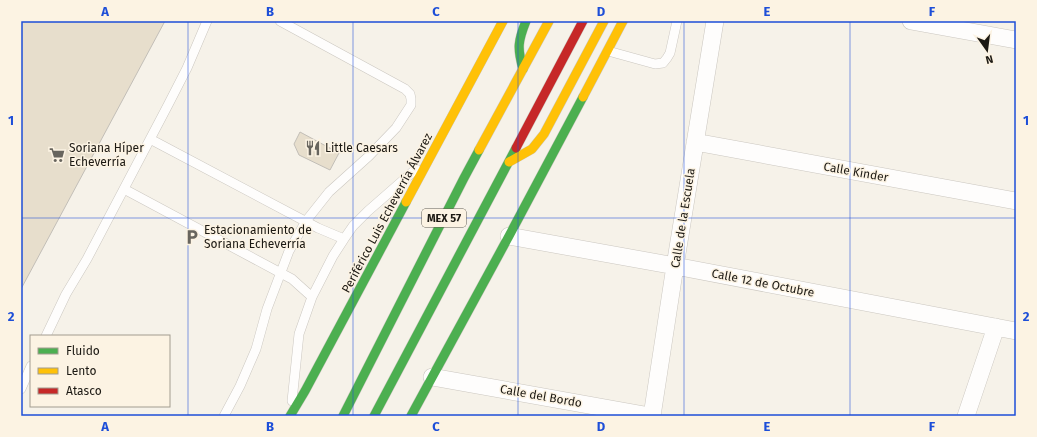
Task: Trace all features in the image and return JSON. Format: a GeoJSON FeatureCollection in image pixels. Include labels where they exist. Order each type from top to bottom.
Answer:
{"type":"FeatureCollection","features":[{"type":"Feature","properties":{"kind":"main road","name":"Periférico Luis Echeverría Álvarez"},"geometry":{"type":"LineString","coordinates":[[290,416],[305,391],[503,21]]}},
{"type":"Feature","properties":{"kind":"main road"},"geometry":{"type":"LineString","coordinates":[[523,69],[519,46],[520,36],[526,21]]}},
{"type":"Feature","properties":{"kind":"main road","name":"MEX 57"},"geometry":{"type":"LineString","coordinates":[[374,416],[583,21]]}},
{"type":"Feature","properties":{"kind":"main road"},"geometry":{"type":"LineString","coordinates":[[509,162],[532,149],[544,134],[604,21]]}},
{"type":"Feature","properties":{"kind":"main road"},"geometry":{"type":"LineString","coordinates":[[411,416],[509,236],[623,21]]}},
{"type":"Feature","properties":{"kind":"main road","name":"MEX 57"},"geometry":{"type":"LineString","coordinates":[[343,416],[464,178],[548,22]]}},
{"type":"Feature","properties":{"kind":"street","name":"Calle de la Escuela"},"geometry":{"type":"LineString","coordinates":[[651,416],[715,21]]}},
{"type":"Feature","properties":{"kind":"street"},"geometry":{"type":"LineString","coordinates":[[912,21],[1016,40]]}},
{"type":"Feature","properties":{"kind":"street","name":"Calle Kínder"},"geometry":{"type":"LineString","coordinates":[[695,142],[1016,202]]}},
{"type":"Feature","properties":{"kind":"street","name":"Calle 12 de Octubre"},"geometry":{"type":"LineString","coordinates":[[509,236],[1016,331]]}},
{"type":"Feature","properties":{"kind":"street"},"geometry":{"type":"LineString","coordinates":[[966,416],[996,327]]}},
{"type":"Feature","properties":{"kind":"street","name":"Calle del Bordo"},"geometry":{"type":"LineString","coordinates":[[432,377],[651,416]]}},
{"type":"Feature","properties":{"kind":"lane"},"geometry":{"type":"LineString","coordinates":[[46,335],[66,294],[87,259],[187,68],[207,21]]}},
{"type":"Feature","properties":{"kind":"lane"},"geometry":{"type":"LineString","coordinates":[[224,416],[240,386],[256,349],[267,309],[289,251],[306,221],[329,192],[369,156],[396,128],[411,105],[410,94],[405,89],[280,21]]}},
{"type":"Feature","properties":{"kind":"lane"},"geometry":{"type":"LineString","coordinates":[[608,51],[655,64],[663,63],[670,53],[677,21]]}},
{"type":"Feature","properties":{"kind":"lane"},"geometry":{"type":"LineString","coordinates":[[150,139],[318,228],[344,239]]}},
{"type":"Feature","properties":{"kind":"lane"},"geometry":{"type":"LineString","coordinates":[[290,416],[299,334],[312,297],[333,256],[353,226],[430,156]]}},
{"type":"Feature","properties":{"kind":"lane"},"geometry":{"type":"LineString","coordinates":[[124,189],[292,279],[312,297]]}},
{"type":"Feature","properties":{"kind":"lane"},"geometry":{"type":"LineString","coordinates":[[21,389],[30,368]]}},
{"type":"Feature","properties":{"kind":"building","name":"Soriana Híper Echeverría"},"geometry":{"type":"Polygon","coordinates":[[[21,21],[165,21],[21,289],[21,21]]]}},
{"type":"Feature","properties":{"kind":"building","name":"Little Caesars"},"geometry":{"type":"Polygon","coordinates":[[[300,132],[339,153],[330,170],[299,155],[294,144],[300,132]]]}},
{"type":"Feature","properties":{"kind":"traffic: fast"},"geometry":{"type":"LineString","coordinates":[[523,69],[519,45],[526,21]]}},
{"type":"Feature","properties":{"kind":"traffic: fast"},"geometry":{"type":"LineString","coordinates":[[411,416],[583,97]]}},
{"type":"Feature","properties":{"kind":"traffic: fast"},"geometry":{"type":"LineString","coordinates":[[374,416],[516,148]]}},
{"type":"Feature","properties":{"kind":"traffic: fast"},"geometry":{"type":"LineString","coordinates":[[343,416],[479,150]]}},
{"type":"Feature","properties":{"kind":"traffic: fast"},"geometry":{"type":"LineString","coordinates":[[290,416],[305,391],[406,202]]}},
{"type":"Feature","properties":{"kind":"traffic: slow"},"geometry":{"type":"LineString","coordinates":[[406,202],[503,21]]}},
{"type":"Feature","properties":{"kind":"traffic: slow"},"geometry":{"type":"LineString","coordinates":[[479,150],[549,21]]}},
{"type":"Feature","properties":{"kind":"traffic: slow"},"geometry":{"type":"LineString","coordinates":[[509,162],[532,149],[544,134],[604,21]]}},
{"type":"Feature","properties":{"kind":"traffic: slow"},"geometry":{"type":"LineString","coordinates":[[583,97],[623,21]]}},
{"type":"Feature","properties":{"kind":"traffic: jam"},"geometry":{"type":"LineString","coordinates":[[516,148],[583,21]]}},
{"type":"Feature","properties":{"kind":"place","name":"Little Caesars"},"geometry":{"type":"Point","coordinates":[313,148]}},
{"type":"Feature","properties":{"kind":"place","name":"Soriana Híper Echeverría"},"geometry":{"type":"Point","coordinates":[57,155]}},
{"type":"Feature","properties":{"kind":"place","name":"Estacionamiento de Soriana Echeverría"},"geometry":{"type":"Point","coordinates":[192,237]}}]}
